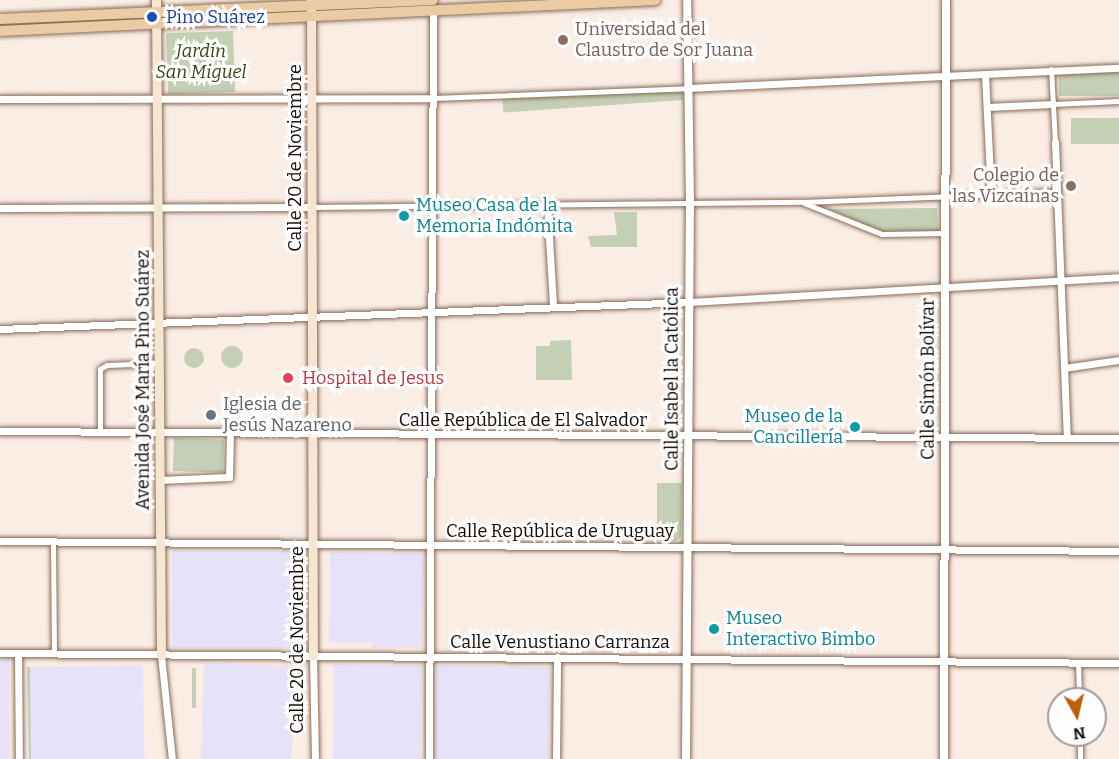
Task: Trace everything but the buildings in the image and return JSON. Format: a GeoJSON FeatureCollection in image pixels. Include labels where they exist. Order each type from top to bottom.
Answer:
{"type":"FeatureCollection","features":[{"type":"Feature","properties":{"kind":"main road","name":"Avenida José María Pino Suárez"},"geometry":{"type":"LineString","coordinates":[[156,0],[161,655]]}},
{"type":"Feature","properties":{"kind":"main road"},"geometry":{"type":"LineString","coordinates":[[0,19],[432,3],[656,0]]}},
{"type":"Feature","properties":{"kind":"main road"},"geometry":{"type":"LineString","coordinates":[[0,31],[157,24],[311,7]]}},
{"type":"Feature","properties":{"kind":"main road","name":"Calle 20 de Noviembre"},"geometry":{"type":"LineString","coordinates":[[311,7],[314,656]]}},
{"type":"Feature","properties":{"kind":"street","name":"Calle Isabel la Católica"},"geometry":{"type":"LineString","coordinates":[[686,759],[690,203],[687,0]]}},
{"type":"Feature","properties":{"kind":"street","name":"Calle Simón Bolívar"},"geometry":{"type":"LineString","coordinates":[[944,759],[946,0]]}},
{"type":"Feature","properties":{"kind":"street"},"geometry":{"type":"LineString","coordinates":[[429,759],[433,206],[432,3]]}},
{"type":"Feature","properties":{"kind":"street"},"geometry":{"type":"LineString","coordinates":[[0,99],[433,98],[946,77],[1052,69],[1119,68]]}},
{"type":"Feature","properties":{"kind":"street"},"geometry":{"type":"LineString","coordinates":[[1052,69],[1067,437]]}},
{"type":"Feature","properties":{"kind":"street"},"geometry":{"type":"LineString","coordinates":[[985,74],[991,195]]}},
{"type":"Feature","properties":{"kind":"street"},"geometry":{"type":"LineString","coordinates":[[987,107],[1119,101]]}},
{"type":"Feature","properties":{"kind":"street"},"geometry":{"type":"LineString","coordinates":[[0,208],[803,202],[1057,192]]}},
{"type":"Feature","properties":{"kind":"street"},"geometry":{"type":"LineString","coordinates":[[803,202],[882,234],[945,233]]}},
{"type":"Feature","properties":{"kind":"street"},"geometry":{"type":"LineString","coordinates":[[547,204],[553,306]]}},
{"type":"Feature","properties":{"kind":"street"},"geometry":{"type":"LineString","coordinates":[[0,329],[689,302],[945,289],[1119,277]]}},
{"type":"Feature","properties":{"kind":"street"},"geometry":{"type":"LineString","coordinates":[[1064,368],[1119,360]]}},
{"type":"Feature","properties":{"kind":"street"},"geometry":{"type":"LineString","coordinates":[[100,432],[100,369],[107,365],[159,363]]}},
{"type":"Feature","properties":{"kind":"street","name":"Calle República de El Salvador"},"geometry":{"type":"LineString","coordinates":[[0,431],[1119,438]]}},
{"type":"Feature","properties":{"kind":"street"},"geometry":{"type":"LineString","coordinates":[[159,480],[229,477],[230,433]]}},
{"type":"Feature","properties":{"kind":"street","name":"Calle República de Uruguay"},"geometry":{"type":"LineString","coordinates":[[0,541],[1119,551]]}},
{"type":"Feature","properties":{"kind":"street"},"geometry":{"type":"LineString","coordinates":[[53,541],[54,654]]}},
{"type":"Feature","properties":{"kind":"street","name":"Calle Venustiano Carranza"},"geometry":{"type":"LineString","coordinates":[[0,653],[686,657],[1119,663]]}},
{"type":"Feature","properties":{"kind":"street"},"geometry":{"type":"LineString","coordinates":[[18,654],[19,759]]}},
{"type":"Feature","properties":{"kind":"street","name":"Avenida José María Pino Suárez"},"geometry":{"type":"LineString","coordinates":[[161,655],[172,759]]}},
{"type":"Feature","properties":{"kind":"street","name":"Calle 20 de Noviembre"},"geometry":{"type":"LineString","coordinates":[[314,656],[315,759]]}},
{"type":"Feature","properties":{"kind":"street"},"geometry":{"type":"LineString","coordinates":[[556,759],[557,657]]}},
{"type":"Feature","properties":{"kind":"street"},"geometry":{"type":"LineString","coordinates":[[1078,663],[1079,687]]}},
{"type":"Feature","properties":{"kind":"shaded area"},"geometry":{"type":"Polygon","coordinates":[[[172,551],[298,551],[298,644],[294,648],[172,648],[172,551]]]}},
{"type":"Feature","properties":{"kind":"shaded area"},"geometry":{"type":"Polygon","coordinates":[[[330,552],[424,553],[422,647],[372,648],[372,643],[329,643],[330,552]]]}},
{"type":"Feature","properties":{"kind":"shaded area"},"geometry":{"type":"Polygon","coordinates":[[[0,660],[9,660],[9,759],[0,759],[0,660]]]}},
{"type":"Feature","properties":{"kind":"shaded area"},"geometry":{"type":"Polygon","coordinates":[[[204,663],[295,666],[292,759],[201,759],[204,663]]]}},
{"type":"Feature","properties":{"kind":"shaded area"},"geometry":{"type":"Polygon","coordinates":[[[334,664],[422,666],[420,759],[332,759],[334,664]]]}},
{"type":"Feature","properties":{"kind":"shaded area"},"geometry":{"type":"Polygon","coordinates":[[[143,665],[145,759],[29,759],[27,667],[143,665]]]}},
{"type":"Feature","properties":{"kind":"shaded area"},"geometry":{"type":"Polygon","coordinates":[[[437,665],[550,667],[548,759],[435,759],[437,665]]]}},
{"type":"Feature","properties":{"kind":"green space","name":"Jardín San Miguel"},"geometry":{"type":"Polygon","coordinates":[[[233,31],[235,92],[168,94],[166,33],[233,31]]]}},
{"type":"Feature","properties":{"kind":"green space"},"geometry":{"type":"Polygon","coordinates":[[[1059,72],[1119,72],[1119,96],[1059,96],[1059,72]]]}},
{"type":"Feature","properties":{"kind":"green space"},"geometry":{"type":"Polygon","coordinates":[[[682,86],[683,100],[503,113],[502,99],[682,86]]]}},
{"type":"Feature","properties":{"kind":"green space"},"geometry":{"type":"Polygon","coordinates":[[[1071,118],[1119,118],[1119,144],[1071,144],[1071,118]]]}},
{"type":"Feature","properties":{"kind":"green space"},"geometry":{"type":"Polygon","coordinates":[[[937,208],[938,232],[882,232],[829,209],[937,208]]]}},
{"type":"Feature","properties":{"kind":"green space"},"geometry":{"type":"Polygon","coordinates":[[[614,212],[637,212],[637,247],[591,247],[588,236],[617,235],[614,212]]]}},
{"type":"Feature","properties":{"kind":"green space"},"geometry":{"type":"Polygon","coordinates":[[[571,340],[572,380],[536,380],[536,346],[550,346],[550,341],[571,340]]]}},
{"type":"Feature","properties":{"kind":"green space"},"geometry":{"type":"Polygon","coordinates":[[[232,346],[240,349],[243,357],[240,365],[232,368],[224,365],[221,357],[224,349],[232,346]]]}},
{"type":"Feature","properties":{"kind":"green space"},"geometry":{"type":"Polygon","coordinates":[[[194,348],[201,351],[204,358],[201,365],[194,368],[187,365],[184,358],[187,351],[194,348]]]}},
{"type":"Feature","properties":{"kind":"green space"},"geometry":{"type":"Polygon","coordinates":[[[174,438],[224,440],[223,473],[173,471],[174,438]]]}},
{"type":"Feature","properties":{"kind":"green space"},"geometry":{"type":"Polygon","coordinates":[[[657,483],[682,483],[681,537],[676,541],[620,539],[620,530],[657,529],[657,483]]]}},
{"type":"Feature","properties":{"kind":"green space"},"geometry":{"type":"Polygon","coordinates":[[[27,667],[30,667],[31,759],[29,759],[27,667]]]}},
{"type":"Feature","properties":{"kind":"green space"},"geometry":{"type":"Polygon","coordinates":[[[192,668],[196,668],[196,708],[192,708],[192,668]]]}},
{"type":"Feature","properties":{"kind":"place","name":"Pino Suárez"},"geometry":{"type":"Point","coordinates":[152,17]}},
{"type":"Feature","properties":{"kind":"place","name":"Universidad del Claustro de Sor Juana"},"geometry":{"type":"Point","coordinates":[563,40]}},
{"type":"Feature","properties":{"kind":"place","name":"Colegio de las Vizcaínas"},"geometry":{"type":"Point","coordinates":[1071,186]}},
{"type":"Feature","properties":{"kind":"place","name":"Museo Casa de la Memoria Indómita"},"geometry":{"type":"Point","coordinates":[404,216]}},
{"type":"Feature","properties":{"kind":"place","name":"Hospital de Jesus"},"geometry":{"type":"Point","coordinates":[288,378]}},
{"type":"Feature","properties":{"kind":"place","name":"Iglesia de Jesús Nazareno"},"geometry":{"type":"Point","coordinates":[211,415]}},
{"type":"Feature","properties":{"kind":"place","name":"Museo de la Cancillería"},"geometry":{"type":"Point","coordinates":[855,427]}},
{"type":"Feature","properties":{"kind":"place","name":"Museo Interactivo Bimbo"},"geometry":{"type":"Point","coordinates":[714,629]}}]}
